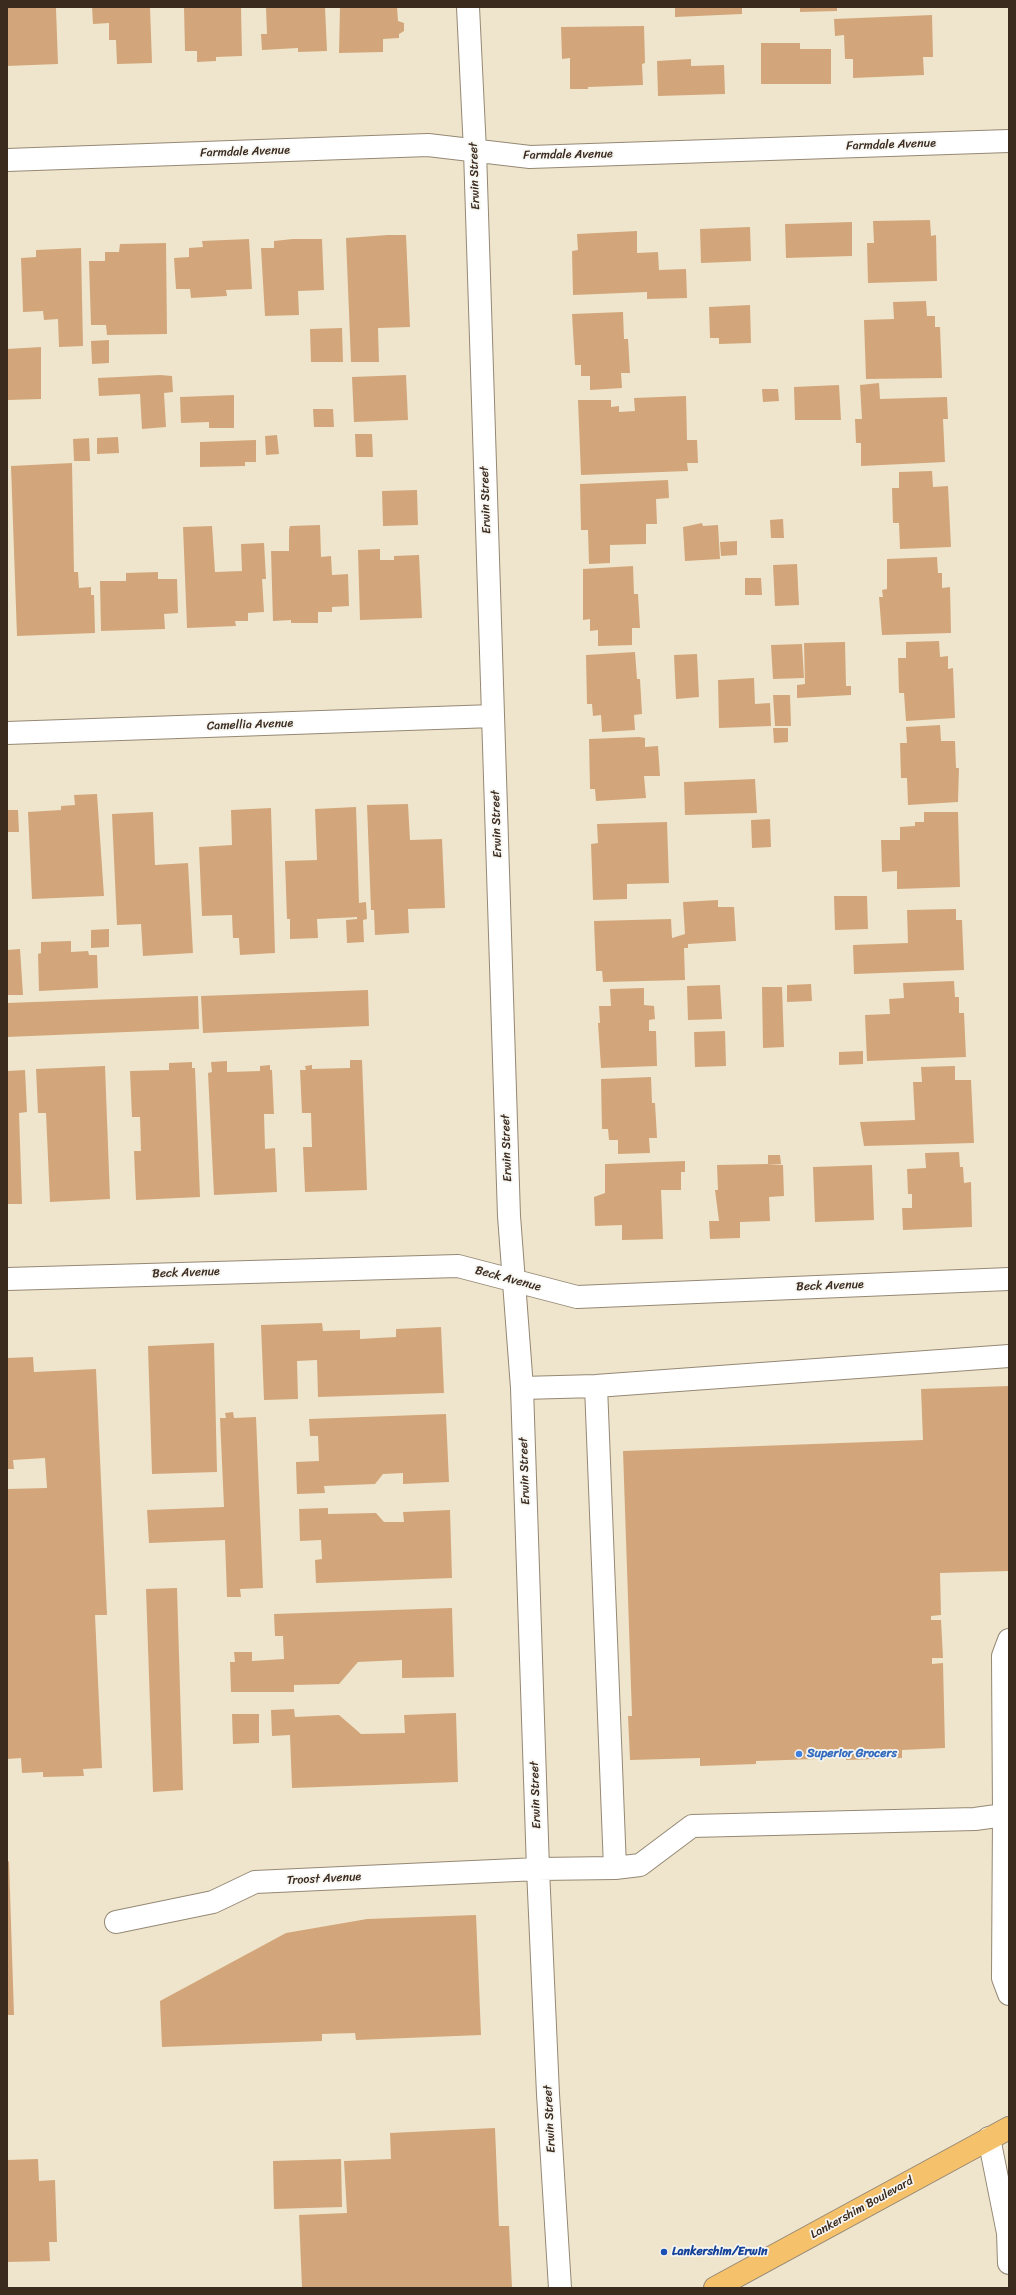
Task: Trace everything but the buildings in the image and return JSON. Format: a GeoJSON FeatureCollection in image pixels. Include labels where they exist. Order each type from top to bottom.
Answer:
{"type":"FeatureCollection","features":[{"type":"Feature","properties":{"kind":"main road","name":"Lankershim Boulevard"},"geometry":{"type":"LineString","coordinates":[[715,2288],[1009,2128]]}},
{"type":"Feature","properties":{"kind":"street","name":"Erwin Street"},"geometry":{"type":"LineString","coordinates":[[468,7],[475,151],[509,1208],[522,1388],[538,1869],[548,2094],[560,2288]]}},
{"type":"Feature","properties":{"kind":"street","name":"Farmdale Avenue"},"geometry":{"type":"LineString","coordinates":[[7,160],[428,145],[530,158],[1009,141]]}},
{"type":"Feature","properties":{"kind":"street","name":"Camellia Avenue"},"geometry":{"type":"LineString","coordinates":[[7,733],[493,716]]}},
{"type":"Feature","properties":{"kind":"street","name":"Beck Avenue"},"geometry":{"type":"LineString","coordinates":[[7,1279],[458,1266],[577,1297],[1009,1279]]}},
{"type":"Feature","properties":{"kind":"street"},"geometry":{"type":"LineString","coordinates":[[522,1388],[596,1386],[1009,1356]]}},
{"type":"Feature","properties":{"kind":"street"},"geometry":{"type":"LineString","coordinates":[[596,1386],[615,1868]]}},
{"type":"Feature","properties":{"kind":"street"},"geometry":{"type":"LineString","coordinates":[[1009,1640],[1003,1656],[1006,1816],[1006,1943],[1003,1978],[1009,1994]]}},
{"type":"Feature","properties":{"kind":"street","name":"Troost Avenue"},"geometry":{"type":"LineString","coordinates":[[116,1922],[213,1902],[255,1882],[538,1869],[615,1868],[640,1865],[692,1826],[975,1819],[1006,1816]]}},
{"type":"Feature","properties":{"kind":"street"},"geometry":{"type":"LineString","coordinates":[[989,2138],[1008,2233],[1009,2263]]}},
{"type":"Feature","properties":{"kind":"place","name":"Superior Grocers"},"geometry":{"type":"Point","coordinates":[799,1754]}},
{"type":"Feature","properties":{"kind":"place","name":"Lankershim/Erwin"},"geometry":{"type":"Point","coordinates":[664,2252]}}]}
